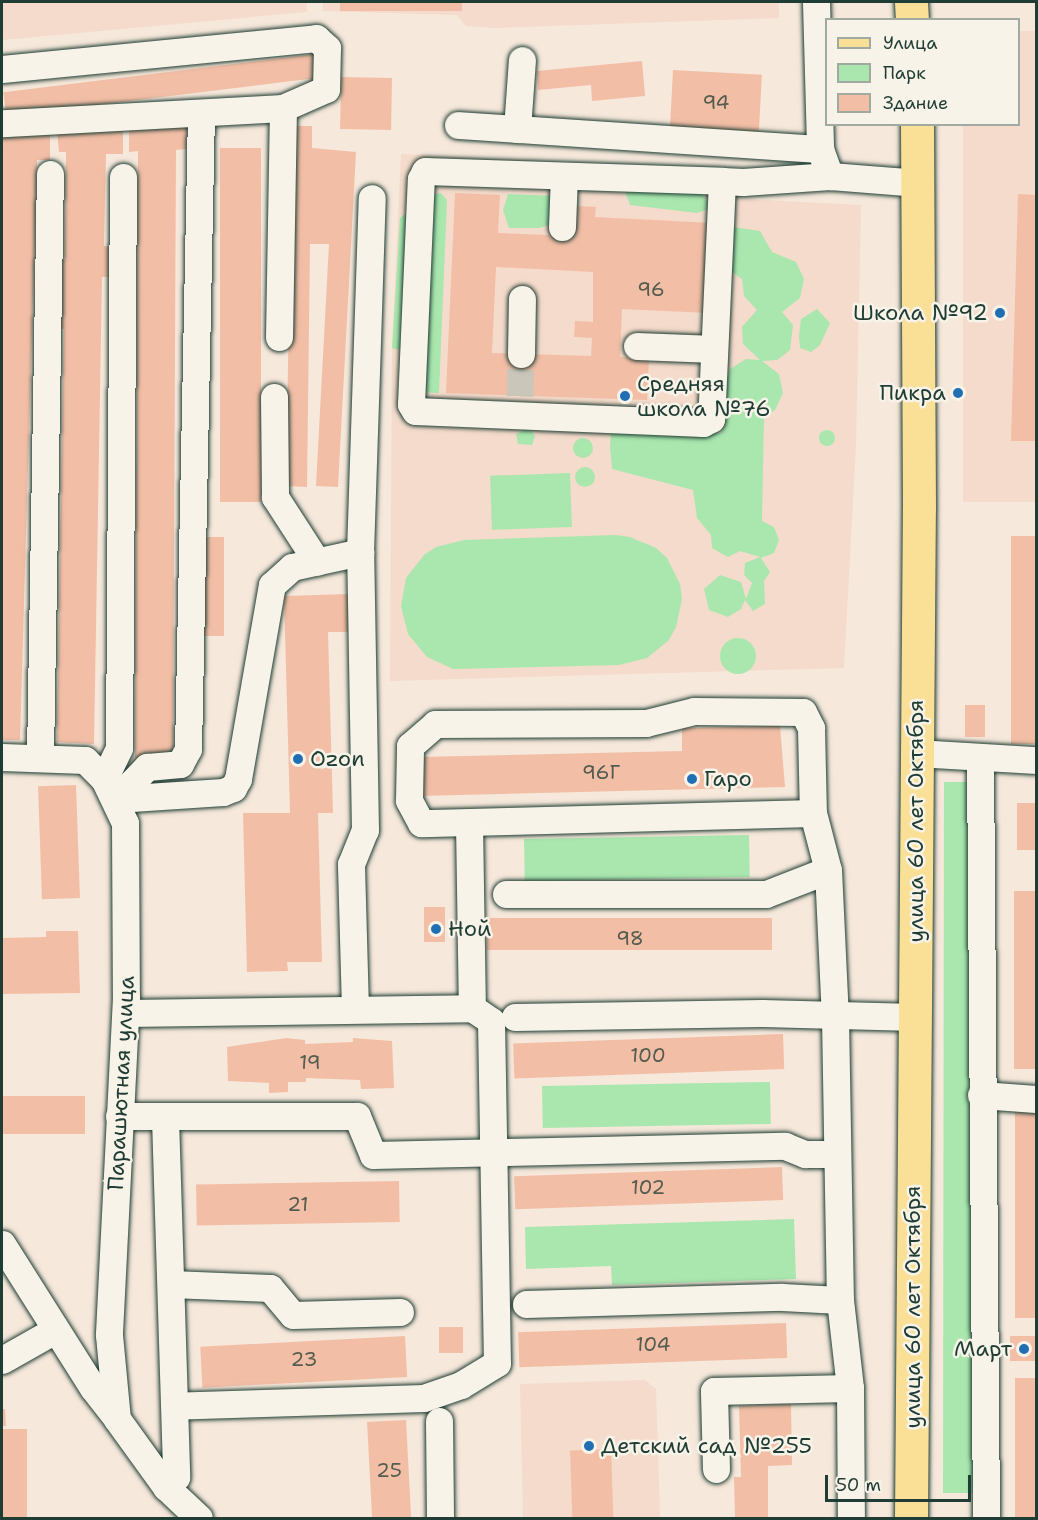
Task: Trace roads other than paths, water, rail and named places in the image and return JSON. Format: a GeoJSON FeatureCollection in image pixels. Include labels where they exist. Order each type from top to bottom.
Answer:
{"type":"FeatureCollection","features":[{"type":"Feature","properties":{"kind":"main road"},"geometry":{"type":"LineString","coordinates":[[911,2],[912,18]]}},
{"type":"Feature","properties":{"kind":"main road","name":"улица 60 лет Октября"},"geometry":{"type":"LineString","coordinates":[[911,1518],[919,183],[916,126]]}},
{"type":"Feature","properties":{"kind":"street"},"geometry":{"type":"LineString","coordinates":[[816,2],[820,149],[830,176]]}},
{"type":"Feature","properties":{"kind":"street"},"geometry":{"type":"LineString","coordinates":[[2,69],[316,38],[327,48],[326,89],[283,108],[201,115],[2,123]]}},
{"type":"Feature","properties":{"kind":"street"},"geometry":{"type":"LineString","coordinates":[[517,129],[522,60]]}},
{"type":"Feature","properties":{"kind":"street"},"geometry":{"type":"LineString","coordinates":[[279,337],[283,108]]}},
{"type":"Feature","properties":{"kind":"street"},"geometry":{"type":"LineString","coordinates":[[110,789],[147,767],[180,764],[188,748],[201,115]]}},
{"type":"Feature","properties":{"kind":"street"},"geometry":{"type":"LineString","coordinates":[[458,124],[820,149]]}},
{"type":"Feature","properties":{"kind":"street"},"geometry":{"type":"LineString","coordinates":[[722,181],[711,419],[703,423],[519,406],[415,411],[411,404],[421,179],[425,171],[722,181],[830,176],[919,183]]}},
{"type":"Feature","properties":{"kind":"street"},"geometry":{"type":"LineString","coordinates":[[40,756],[50,174]]}},
{"type":"Feature","properties":{"kind":"street"},"geometry":{"type":"LineString","coordinates":[[562,227],[564,176]]}},
{"type":"Feature","properties":{"kind":"street"},"geometry":{"type":"LineString","coordinates":[[110,789],[119,748],[123,177]]}},
{"type":"Feature","properties":{"kind":"street"},"geometry":{"type":"LineString","coordinates":[[355,1009],[351,864],[365,830],[360,552],[372,198]]}},
{"type":"Feature","properties":{"kind":"street"},"geometry":{"type":"LineString","coordinates":[[521,354],[522,299]]}},
{"type":"Feature","properties":{"kind":"street"},"geometry":{"type":"LineString","coordinates":[[637,346],[714,349]]}},
{"type":"Feature","properties":{"kind":"street"},"geometry":{"type":"LineString","coordinates":[[274,398],[275,497],[317,562]]}},
{"type":"Feature","properties":{"kind":"street"},"geometry":{"type":"LineString","coordinates":[[2,757],[40,756],[85,760],[110,789],[223,792],[233,788],[238,779],[272,585],[292,567],[360,552]]}},
{"type":"Feature","properties":{"kind":"street"},"geometry":{"type":"LineString","coordinates":[[813,813],[421,824],[409,800],[410,746],[435,724],[645,723],[694,711],[803,712],[811,728],[813,813],[828,870],[835,1017],[840,1300],[849,1388],[851,1518]]}},
{"type":"Feature","properties":{"kind":"street"},"geometry":{"type":"LineString","coordinates":[[916,753],[1036,760]]}},
{"type":"Feature","properties":{"kind":"street"},"geometry":{"type":"LineString","coordinates":[[980,758],[986,1518]]}},
{"type":"Feature","properties":{"kind":"street","name":"Парашютная улица"},"geometry":{"type":"LineString","coordinates":[[110,789],[125,823],[126,1013],[109,1335],[117,1419]]}},
{"type":"Feature","properties":{"kind":"street"},"geometry":{"type":"LineString","coordinates":[[469,823],[472,1008]]}},
{"type":"Feature","properties":{"kind":"street"},"geometry":{"type":"LineString","coordinates":[[506,894],[766,894],[828,870]]}},
{"type":"Feature","properties":{"kind":"street"},"geometry":{"type":"LineString","coordinates":[[126,1013],[177,1015],[472,1008],[491,1021],[496,1362],[461,1385],[424,1398],[175,1406]]}},
{"type":"Feature","properties":{"kind":"street"},"geometry":{"type":"LineString","coordinates":[[515,1017],[762,1013],[835,1017],[915,1017]]}},
{"type":"Feature","properties":{"kind":"street"},"geometry":{"type":"LineString","coordinates":[[981,1095],[1036,1099]]}},
{"type":"Feature","properties":{"kind":"street"},"geometry":{"type":"LineString","coordinates":[[119,1116],[165,1118],[357,1116],[373,1155],[785,1146],[805,1154],[836,1154]]}},
{"type":"Feature","properties":{"kind":"street"},"geometry":{"type":"LineString","coordinates":[[165,1118],[176,1477],[166,1487]]}},
{"type":"Feature","properties":{"kind":"street"},"geometry":{"type":"LineString","coordinates":[[2,1244],[55,1330],[117,1419],[166,1487],[199,1518]]}},
{"type":"Feature","properties":{"kind":"street"},"geometry":{"type":"LineString","coordinates":[[171,1284],[270,1288],[293,1315],[400,1312]]}},
{"type":"Feature","properties":{"kind":"street"},"geometry":{"type":"LineString","coordinates":[[526,1304],[782,1297],[840,1300]]}},
{"type":"Feature","properties":{"kind":"street"},"geometry":{"type":"LineString","coordinates":[[2,1360],[55,1330]]}},
{"type":"Feature","properties":{"kind":"street"},"geometry":{"type":"LineString","coordinates":[[716,1469],[714,1391],[849,1388]]}},
{"type":"Feature","properties":{"kind":"street"},"geometry":{"type":"LineString","coordinates":[[439,1421],[440,1518]]}},
{"type":"Feature","properties":{"kind":"street"},"geometry":{"type":"LineString","coordinates":[[166,1487],[176,1518]]}},
{"type":"Feature","properties":{"kind":"tunnel"},"geometry":{"type":"LineString","coordinates":[[520,396],[521,354]]}},
{"type":"Feature","properties":{"kind":"place","name":"Школа №92"},"geometry":{"type":"Point","coordinates":[1000,313]}},
{"type":"Feature","properties":{"kind":"place","name":"Пикра"},"geometry":{"type":"Point","coordinates":[958,393]}},
{"type":"Feature","properties":{"kind":"place","name":"Средняя школа №76"},"geometry":{"type":"Point","coordinates":[625,396]}},
{"type":"Feature","properties":{"kind":"place","name":"Ozon"},"geometry":{"type":"Point","coordinates":[298,759]}},
{"type":"Feature","properties":{"kind":"place","name":"Гаро"},"geometry":{"type":"Point","coordinates":[692,779]}},
{"type":"Feature","properties":{"kind":"place","name":"Ной"},"geometry":{"type":"Point","coordinates":[436,929]}},
{"type":"Feature","properties":{"kind":"place","name":"Март"},"geometry":{"type":"Point","coordinates":[1024,1349]}},
{"type":"Feature","properties":{"kind":"place","name":"Детский сад №255"},"geometry":{"type":"Point","coordinates":[589,1446]}}]}
